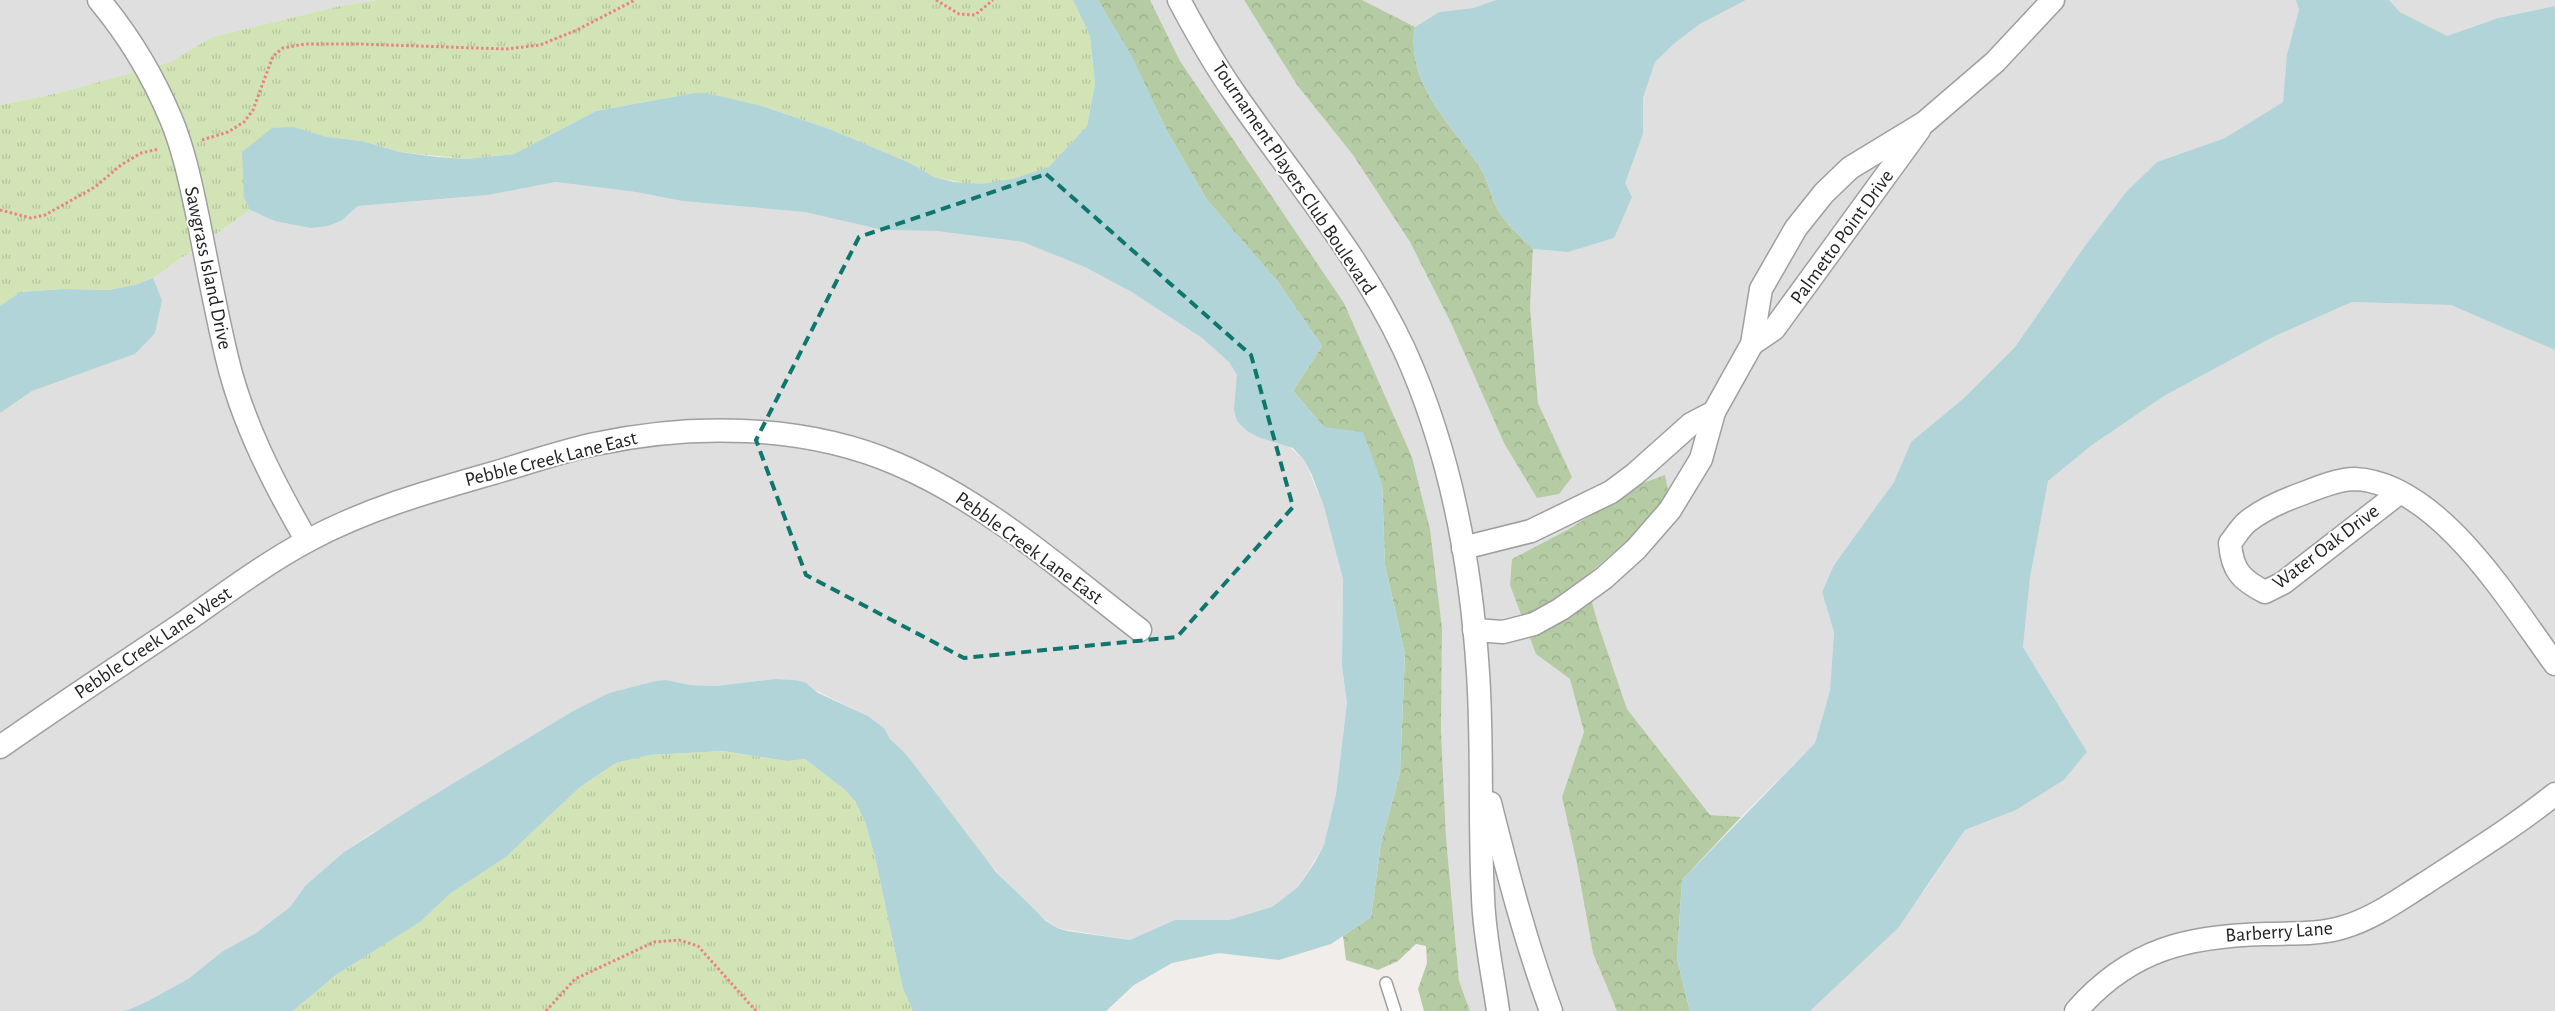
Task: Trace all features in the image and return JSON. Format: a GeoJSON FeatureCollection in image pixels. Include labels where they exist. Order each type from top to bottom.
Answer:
{"type":"FeatureCollection","features":[{"type":"Feature","properties":{"kind":"street","name":"Sawgrass Island Drive"},"geometry":{"type":"LineString","coordinates":[[99,0],[135,48],[156,84],[172,121],[190,180],[227,360],[241,404],[287,506],[307,541]]}},
{"type":"Feature","properties":{"kind":"street","name":"Tournament Players Club Boulevard"},"geometry":{"type":"LineString","coordinates":[[1179,0],[1234,93],[1336,232],[1368,281],[1399,341],[1426,405],[1446,466],[1463,548],[1474,630],[1478,673],[1483,900],[1498,1011]]}},
{"type":"Feature","properties":{"kind":"street","name":"Palmetto Point Drive"},"geometry":{"type":"LineString","coordinates":[[1474,630],[1503,632],[1534,624],[1561,609],[1604,578],[1636,549],[1670,510],[1701,459],[1714,412],[1752,344],[1761,289],[1796,228],[1824,194],[1850,168],[1924,124],[1995,62],[2053,0]]}},
{"type":"Feature","properties":{"kind":"street","name":"Palmetto Point Drive"},"geometry":{"type":"LineString","coordinates":[[1752,344],[1774,329],[1924,124]]}},
{"type":"Feature","properties":{"kind":"street"},"geometry":{"type":"LineString","coordinates":[[1463,548],[1531,531],[1611,492],[1636,474],[1691,424],[1714,412]]}},
{"type":"Feature","properties":{"kind":"street","name":"Pebble Creek Lane East"},"geometry":{"type":"LineString","coordinates":[[307,541],[384,506],[593,445],[640,436],[687,431],[735,431],[782,434],[843,446],[895,463],[945,487],[994,518],[1140,630]]}},
{"type":"Feature","properties":{"kind":"street","name":"Water Oak Drive"},"geometry":{"type":"LineString","coordinates":[[2399,493],[2283,584],[2265,592],[2248,583],[2238,572],[2231,557],[2230,543],[2246,523],[2281,502],[2319,486],[2354,479],[2384,485],[2431,510],[2472,552],[2555,664]]}},
{"type":"Feature","properties":{"kind":"street","name":"Pebble Creek Lane West"},"geometry":{"type":"LineString","coordinates":[[0,747],[280,557],[307,541]]}},
{"type":"Feature","properties":{"kind":"street","name":"Tournament Players Club Boulevard"},"geometry":{"type":"LineString","coordinates":[[1481,768],[1515,902],[1533,962],[1551,1011]]}},
{"type":"Feature","properties":{"kind":"street","name":"Barberry Lane"},"geometry":{"type":"LineString","coordinates":[[2076,1011],[2106,982],[2133,963],[2158,950],[2186,941],[2230,935],[2316,932],[2343,928],[2369,918],[2470,855],[2555,794]]}},
{"type":"Feature","properties":{"kind":"lane"},"geometry":{"type":"LineString","coordinates":[[1386,983],[1395,1011]]}},
{"type":"Feature","properties":{"kind":"path"},"geometry":{"type":"LineString","coordinates":[[0,210],[31,218],[44,215],[96,187],[121,165],[141,153],[180,146],[228,132],[244,122],[253,110],[273,56],[283,48],[305,44],[506,49],[540,45],[577,30],[635,0]]}},
{"type":"Feature","properties":{"kind":"path"},"geometry":{"type":"LineString","coordinates":[[936,0],[958,14],[975,15],[993,0]]}},
{"type":"Feature","properties":{"kind":"path"},"geometry":{"type":"LineString","coordinates":[[546,1011],[575,979],[654,942],[679,940],[698,946],[756,1011]]}},
{"type":"Feature","properties":{"kind":"highlighted area"},"geometry":{"type":"Polygon","coordinates":[[[1046,174],[1251,355],[1293,507],[1177,637],[964,658],[806,575],[756,440],[859,237],[1046,174]]]}},
{"type":"Feature","properties":{"kind":"shaded area"},"geometry":{"type":"Polygon","coordinates":[[[0,0],[377,0],[340,6],[212,37],[170,62],[59,93],[0,105],[0,0]]]}},
{"type":"Feature","properties":{"kind":"shaded area"},"geometry":{"type":"Polygon","coordinates":[[[1150,0],[1244,0],[1297,85],[1353,155],[1410,242],[1451,323],[1504,443],[1572,477],[1538,403],[1530,307],[1533,249],[1568,252],[1624,184],[1643,134],[1643,98],[1655,62],[1676,42],[1700,24],[1746,0],[2296,0],[2299,10],[2287,54],[2283,102],[2225,138],[2157,162],[2127,191],[2087,243],[2015,347],[1964,398],[1911,442],[1894,482],[1834,565],[1822,592],[1834,632],[1830,691],[1815,743],[1741,817],[1710,815],[1627,709],[1584,577],[1640,530],[1569,529],[1512,559],[1536,654],[1570,679],[1584,732],[1562,797],[1577,864],[1593,953],[1617,1011],[1470,1011],[1459,981],[1446,837],[1441,731],[1442,628],[1430,529],[1412,457],[1344,303],[1180,61],[1150,0]]]}},
{"type":"Feature","properties":{"kind":"shaded area"},"geometry":{"type":"Polygon","coordinates":[[[1362,0],[1496,0],[1473,8],[1439,12],[1415,27],[1362,0]]]}},
{"type":"Feature","properties":{"kind":"shaded area"},"geometry":{"type":"Polygon","coordinates":[[[2389,0],[2555,0],[2555,6],[2498,18],[2447,36],[2400,12],[2389,0]]]}},
{"type":"Feature","properties":{"kind":"shaded area"},"geometry":{"type":"Polygon","coordinates":[[[556,182],[636,192],[682,201],[806,212],[883,230],[936,231],[1023,242],[1047,249],[1116,282],[1202,338],[1229,362],[1237,375],[1247,431],[1258,437],[1287,445],[1304,460],[1324,507],[1343,579],[1342,667],[1347,703],[1336,794],[1324,845],[1298,887],[1272,907],[1250,916],[1130,940],[1057,928],[1033,910],[984,858],[906,754],[890,739],[884,728],[868,716],[795,680],[775,679],[716,686],[690,685],[666,680],[609,693],[573,711],[424,801],[395,821],[372,833],[344,852],[305,886],[290,907],[256,933],[223,951],[188,979],[148,1001],[128,1010],[119,1011],[0,1011],[0,413],[32,391],[135,354],[162,300],[153,278],[250,210],[260,215],[328,226],[341,221],[358,206],[488,195],[556,182]]]}},
{"type":"Feature","properties":{"kind":"shaded area"},"geometry":{"type":"Polygon","coordinates":[[[2352,302],[2451,305],[2555,350],[2555,1011],[1810,1011],[1925,890],[1965,830],[2016,810],[2064,780],[2087,752],[2023,647],[2030,578],[2048,481],[2092,445],[2164,396],[2275,336],[2352,302]]]}},
{"type":"Feature","properties":{"kind":"green space"},"geometry":{"type":"Polygon","coordinates":[[[377,0],[1073,0],[1090,36],[1095,84],[1087,126],[1049,168],[995,184],[969,184],[934,177],[910,163],[832,130],[762,106],[707,93],[694,93],[596,111],[514,154],[466,159],[400,152],[362,141],[327,137],[294,127],[244,198],[250,210],[153,278],[135,285],[108,290],[63,289],[20,292],[0,306],[0,105],[59,93],[170,62],[212,37],[340,6],[377,0]]]}},
{"type":"Feature","properties":{"kind":"green space"},"geometry":{"type":"Polygon","coordinates":[[[1098,0],[1150,0],[1180,61],[1344,303],[1412,457],[1430,529],[1442,628],[1441,732],[1446,837],[1459,981],[1470,1011],[1424,1011],[1418,989],[1427,963],[1426,946],[1416,944],[1398,961],[1378,970],[1346,960],[1343,936],[1371,917],[1381,843],[1400,773],[1405,654],[1385,565],[1382,483],[1324,427],[1293,391],[1322,346],[1278,282],[1207,200],[1167,131],[1131,56],[1098,0]]]}},
{"type":"Feature","properties":{"kind":"green space"},"geometry":{"type":"Polygon","coordinates":[[[1244,0],[1362,0],[1415,27],[1414,48],[1417,67],[1424,86],[1445,120],[1481,169],[1502,217],[1533,249],[1530,307],[1538,403],[1572,477],[1559,494],[1537,498],[1504,443],[1451,323],[1410,242],[1353,155],[1297,85],[1244,0]]]}},
{"type":"Feature","properties":{"kind":"green space"},"geometry":{"type":"Polygon","coordinates":[[[1665,475],[1669,495],[1640,530],[1585,577],[1598,624],[1627,709],[1710,815],[1741,817],[1682,880],[1677,959],[1690,1011],[1617,1011],[1593,953],[1577,864],[1562,797],[1584,732],[1570,679],[1536,654],[1510,585],[1512,559],[1569,529],[1641,484],[1665,475]]]}},
{"type":"Feature","properties":{"kind":"green space"},"geometry":{"type":"Polygon","coordinates":[[[723,751],[787,761],[805,759],[844,789],[855,801],[865,822],[875,857],[903,989],[913,1011],[293,1011],[336,975],[420,922],[451,893],[506,857],[580,787],[616,763],[650,755],[723,751]]]}},
{"type":"Feature","properties":{"kind":"water"},"geometry":{"type":"Polygon","coordinates":[[[1073,0],[1098,0],[1132,56],[1167,131],[1207,200],[1278,282],[1322,346],[1293,391],[1324,427],[1363,432],[1382,483],[1385,565],[1405,654],[1400,773],[1381,843],[1371,917],[1331,944],[1279,960],[1219,953],[1172,963],[1134,985],[1106,1011],[913,1011],[903,989],[875,857],[865,822],[855,801],[844,789],[805,759],[787,761],[723,751],[650,755],[616,763],[580,787],[506,857],[451,893],[420,922],[336,975],[293,1011],[119,1011],[128,1010],[148,1001],[188,979],[223,951],[256,933],[290,907],[305,886],[344,852],[424,801],[573,711],[609,693],[656,681],[666,680],[690,685],[716,686],[775,679],[795,680],[806,683],[818,693],[868,716],[884,728],[890,739],[906,754],[996,872],[1046,921],[1057,928],[1130,940],[1175,920],[1229,920],[1272,907],[1298,887],[1324,845],[1336,794],[1347,703],[1342,667],[1343,579],[1324,507],[1304,460],[1293,448],[1258,437],[1247,431],[1237,421],[1234,410],[1237,375],[1229,362],[1202,338],[1130,291],[1085,267],[1023,242],[936,231],[883,230],[805,212],[682,201],[636,192],[556,182],[488,195],[358,206],[341,221],[328,226],[311,228],[275,221],[250,210],[244,198],[242,152],[272,128],[294,127],[327,137],[362,141],[400,152],[466,159],[514,154],[596,111],[694,93],[707,93],[762,106],[832,130],[910,163],[934,177],[954,182],[982,184],[1012,179],[1049,167],[1087,126],[1095,84],[1090,36],[1073,0]]]}},
{"type":"Feature","properties":{"kind":"water"},"geometry":{"type":"Polygon","coordinates":[[[1496,0],[1746,0],[1700,24],[1676,42],[1655,62],[1643,98],[1643,134],[1625,183],[1632,197],[1614,238],[1568,252],[1533,249],[1502,217],[1481,169],[1445,120],[1424,86],[1417,67],[1414,48],[1415,27],[1439,12],[1473,8],[1496,0]]]}},
{"type":"Feature","properties":{"kind":"water"},"geometry":{"type":"Polygon","coordinates":[[[2296,0],[2389,0],[2400,12],[2447,36],[2498,18],[2555,6],[2555,350],[2451,305],[2352,302],[2275,336],[2164,396],[2092,445],[2048,481],[2030,578],[2023,647],[2087,752],[2064,780],[2016,810],[1965,830],[1898,928],[1810,1011],[1690,1011],[1677,959],[1682,880],[1815,743],[1830,691],[1834,632],[1822,592],[1834,565],[1894,482],[1911,442],[1964,398],[2015,347],[2087,243],[2127,191],[2157,162],[2225,138],[2283,102],[2287,54],[2299,10],[2296,0]]]}},
{"type":"Feature","properties":{"kind":"water"},"geometry":{"type":"Polygon","coordinates":[[[153,278],[162,300],[155,333],[135,354],[32,391],[0,413],[0,306],[20,292],[63,289],[108,290],[135,285],[153,278]]]}}]}
